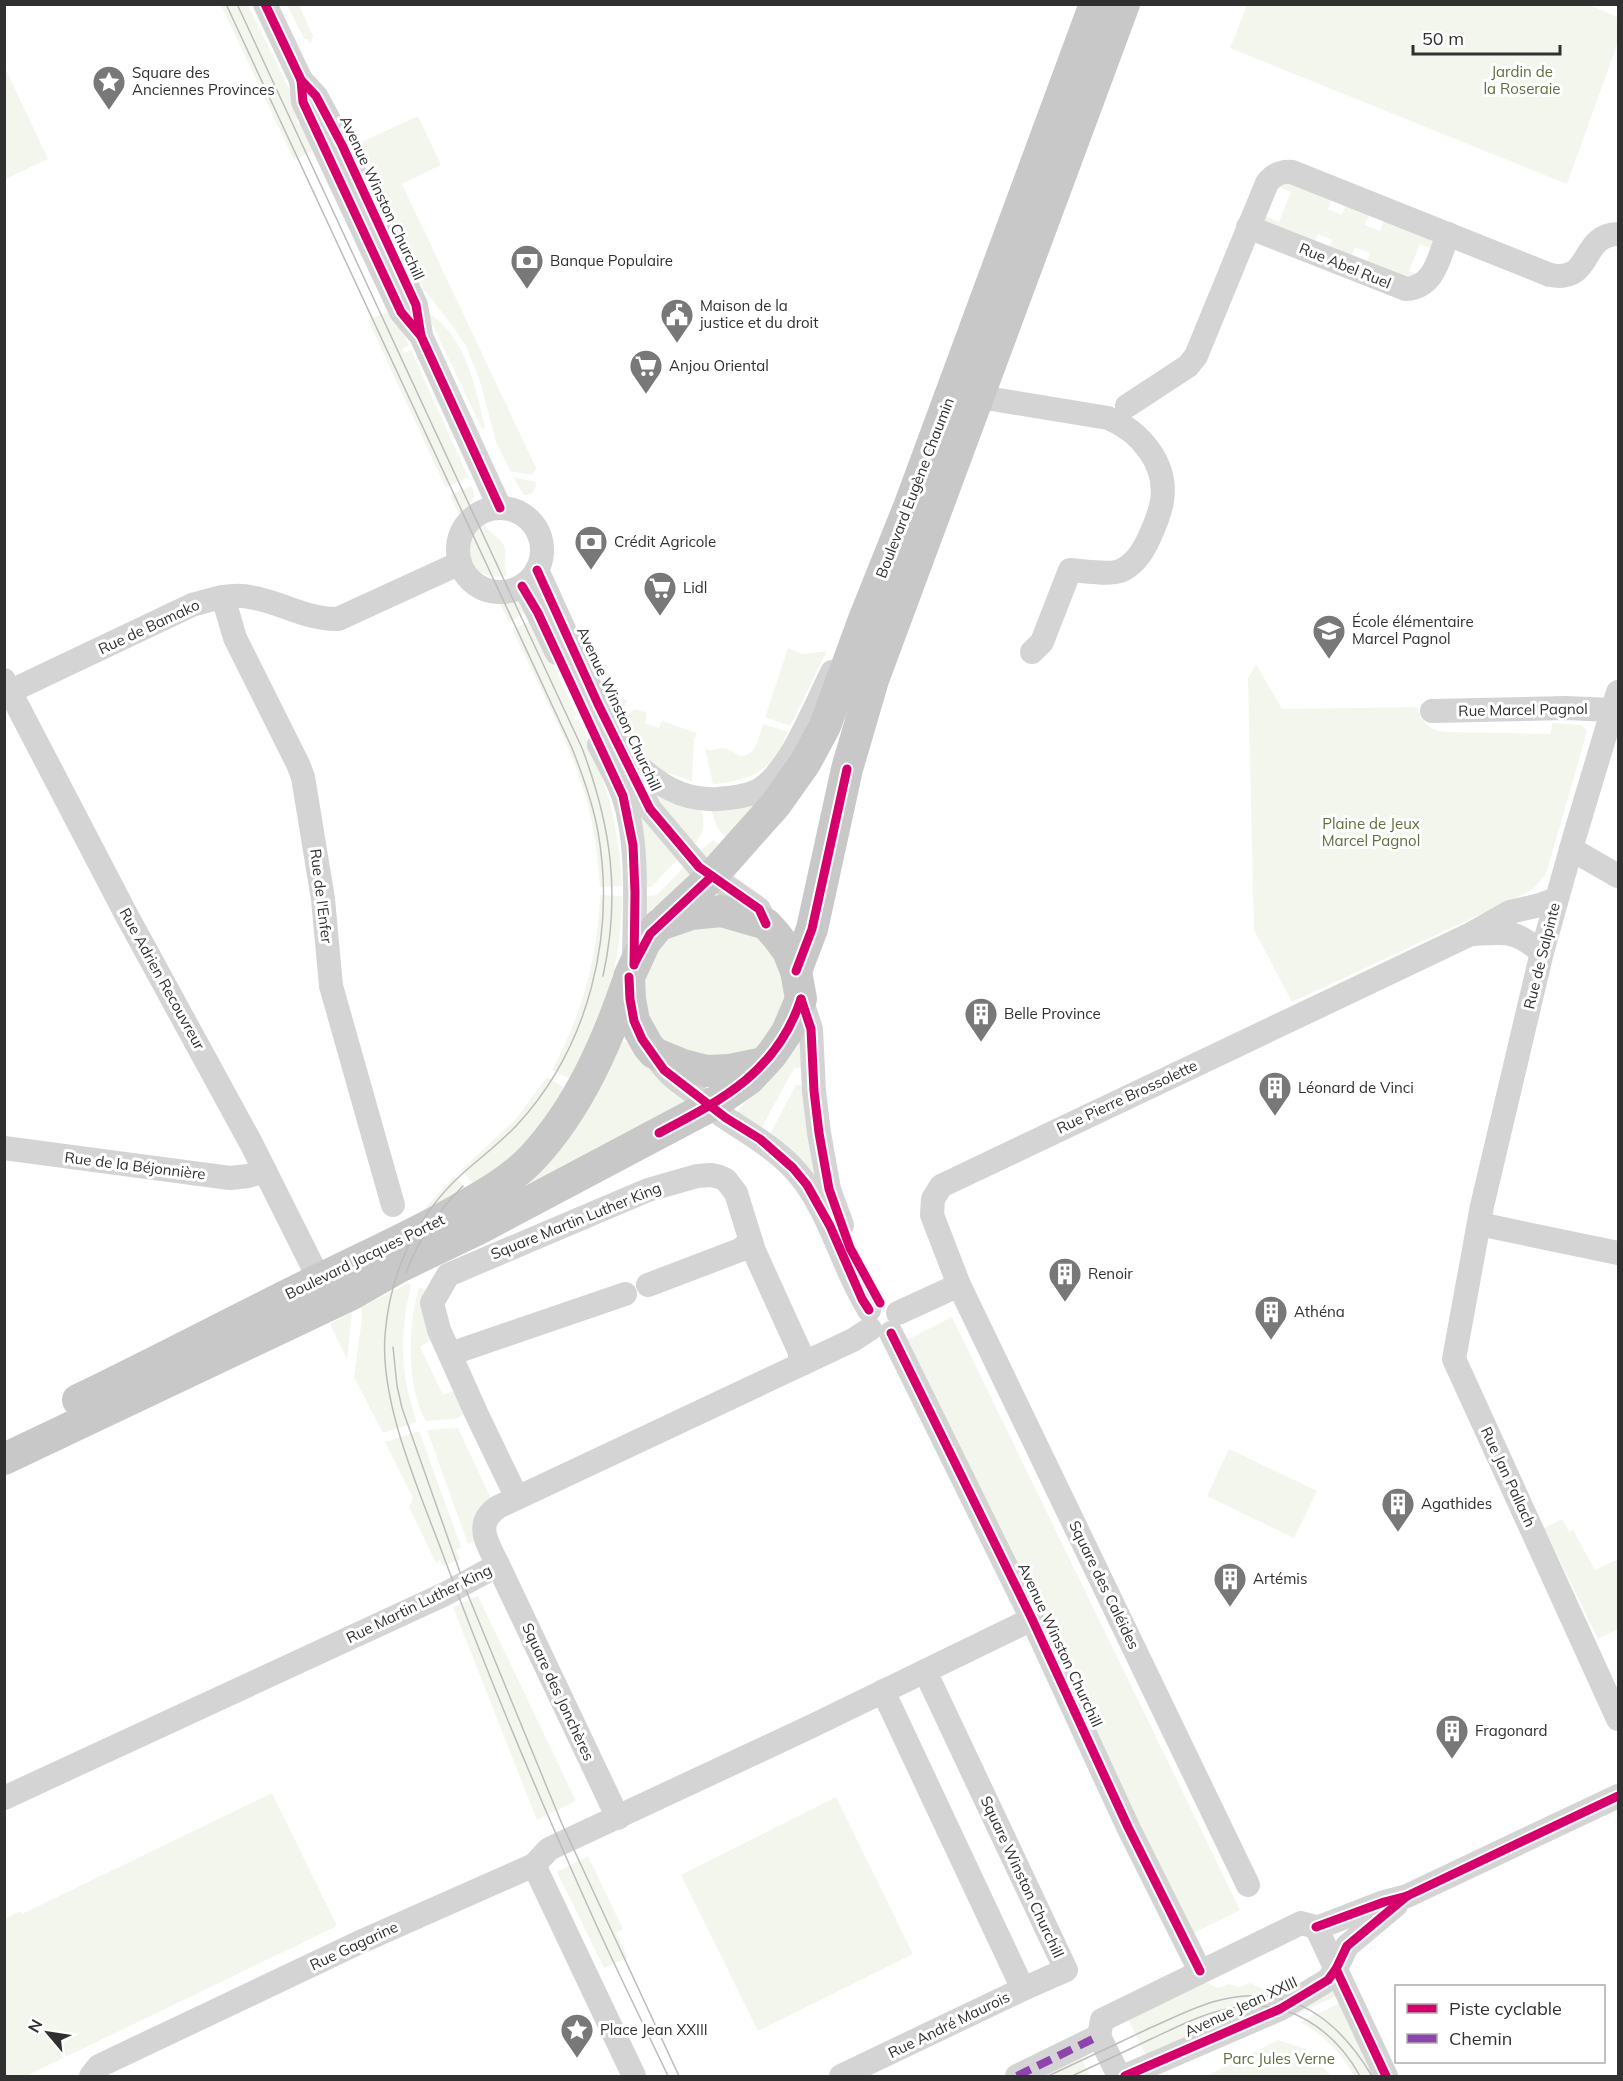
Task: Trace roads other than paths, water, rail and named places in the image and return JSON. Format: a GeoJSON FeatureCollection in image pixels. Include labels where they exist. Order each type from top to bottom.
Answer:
{"type":"FeatureCollection","features":[{"type":"Feature","properties":{"kind":"main road","name":"Boulevard Eugène Chaumin"},"geometry":{"type":"LineString","coordinates":[[659,926],[712,876],[776,804],[805,764],[825,726],[913,496],[1095,4]]}},
{"type":"Feature","properties":{"kind":"main road","name":"Boulevard Eugène Chaumin"},"geometry":{"type":"LineString","coordinates":[[798,985],[847,769],[873,680],[980,397],[1124,4]]}},
{"type":"Feature","properties":{"kind":"main road"},"geometry":{"type":"LineString","coordinates":[[632,971],[645,942],[659,926],[679,917],[711,911],[731,913],[750,921],[766,924]]}},
{"type":"Feature","properties":{"kind":"main road","name":"Avenue Winston Churchill"},"geometry":{"type":"LineString","coordinates":[[766,924],[788,951],[798,985]]}},
{"type":"Feature","properties":{"kind":"main road","name":"Avenue Winston Churchill"},"geometry":{"type":"LineString","coordinates":[[632,971],[630,999],[634,1021],[642,1039],[654,1053]]}},
{"type":"Feature","properties":{"kind":"main road","name":"Boulevard Jacques Portet"},"geometry":{"type":"LineString","coordinates":[[4,1436],[429,1226],[491,1191],[514,1174],[534,1156],[557,1127],[592,1069],[617,1013],[632,971]]}},
{"type":"Feature","properties":{"kind":"main road"},"geometry":{"type":"LineString","coordinates":[[710,1106],[744,1082],[764,1063],[788,1032],[798,985]]}},
{"type":"Feature","properties":{"kind":"main road"},"geometry":{"type":"LineString","coordinates":[[654,1053],[683,1065],[706,1071],[730,1070],[764,1063]]}},
{"type":"Feature","properties":{"kind":"main road","name":"Boulevard Jacques Portet"},"geometry":{"type":"LineString","coordinates":[[4,1460],[351,1294],[710,1106]]}},
{"type":"Feature","properties":{"kind":"street","name":"Avenue Winston Churchill"},"geometry":{"type":"LineString","coordinates":[[265,4],[301,80],[316,96],[342,145],[416,305],[421,336],[500,508],[511,509],[521,514],[537,530],[542,551],[530,578],[538,613],[623,796],[633,845],[632,971]]}},
{"type":"Feature","properties":{"kind":"street"},"geometry":{"type":"LineString","coordinates":[[1127,406],[1188,366],[1196,356],[1268,183],[1272,177],[1286,171],[1557,276],[1571,274],[1577,270],[1597,240],[1618,234]]}},
{"type":"Feature","properties":{"kind":"street","name":"Rue Abel Ruel"},"geometry":{"type":"LineString","coordinates":[[1248,227],[1406,289],[1421,286],[1430,279],[1448,234]]}},
{"type":"Feature","properties":{"kind":"street"},"geometry":{"type":"LineString","coordinates":[[980,397],[1108,418],[1118,422],[1136,434],[1146,445],[1160,478],[1162,500],[1156,522],[1138,556],[1125,569],[1117,573],[1070,570],[1042,642],[1032,651]]}},
{"type":"Feature","properties":{"kind":"street"},"geometry":{"type":"LineString","coordinates":[[500,508],[488,510],[467,523],[459,541],[460,563],[466,575],[475,585],[487,591],[500,593],[511,591],[530,578]]}},
{"type":"Feature","properties":{"kind":"street","name":"Rue de Bamako"},"geometry":{"type":"LineString","coordinates":[[9,694],[192,605],[223,597],[240,596],[255,598],[325,620],[338,619],[460,563]]}},
{"type":"Feature","properties":{"kind":"street","name":"Avenue Winston Churchill"},"geometry":{"type":"LineString","coordinates":[[530,578],[650,809],[689,856],[712,876],[759,909],[766,924]]}},
{"type":"Feature","properties":{"kind":"street","name":"Rue de l'Enfer"},"geometry":{"type":"LineString","coordinates":[[223,597],[235,638],[303,777],[323,899],[331,986],[393,1205]]}},
{"type":"Feature","properties":{"kind":"street","name":"Avenue Winston Churchill"},"geometry":{"type":"LineString","coordinates":[[619,748],[654,781],[682,794],[705,799],[733,798],[757,792],[783,767],[845,646],[863,622]]}},
{"type":"Feature","properties":{"kind":"street","name":"Rue Adrien Recouvreur"},"geometry":{"type":"LineString","coordinates":[[9,694],[265,1171],[319,1279]]}},
{"type":"Feature","properties":{"kind":"street","name":"Rue Marcel Pagnol"},"geometry":{"type":"LineString","coordinates":[[1432,711],[1565,708],[1616,701]]}},
{"type":"Feature","properties":{"kind":"street","name":"Rue de Salpinte"},"geometry":{"type":"LineString","coordinates":[[1479,1224],[1542,952],[1616,701]]}},
{"type":"Feature","properties":{"kind":"street"},"geometry":{"type":"LineString","coordinates":[[1571,849],[1618,876]]}},
{"type":"Feature","properties":{"kind":"street","name":"Rue Pierre Brossolette"},"geometry":{"type":"LineString","coordinates":[[959,1285],[932,1215],[933,1199],[941,1186],[1472,934],[1510,912],[1540,905],[1557,898]]}},
{"type":"Feature","properties":{"kind":"street","name":"Rue Pierre Brossolette"},"geometry":{"type":"LineString","coordinates":[[1472,934],[1505,933],[1523,937],[1542,952]]}},
{"type":"Feature","properties":{"kind":"street","name":"Avenue Winston Churchill"},"geometry":{"type":"LineString","coordinates":[[798,985],[811,1029],[814,1091],[829,1189],[850,1248],[881,1317],[1032,1619],[1128,1827],[1200,1971]]}},
{"type":"Feature","properties":{"kind":"street","name":"Avenue Winston Churchill"},"geometry":{"type":"LineString","coordinates":[[654,1053],[664,1070],[710,1106],[773,1150],[793,1168],[807,1185],[830,1226],[862,1299],[881,1317]]}},
{"type":"Feature","properties":{"kind":"street","name":"Rue de la Béjonnière"},"geometry":{"type":"LineString","coordinates":[[4,1148],[230,1178],[265,1171]]}},
{"type":"Feature","properties":{"kind":"street","name":"Square Martin Luther King"},"geometry":{"type":"LineString","coordinates":[[517,1498],[440,1331],[432,1303],[448,1275],[648,1190],[684,1179],[711,1175],[720,1177],[726,1180],[736,1193],[751,1241],[799,1350],[802,1364]]}},
{"type":"Feature","properties":{"kind":"street"},"geometry":{"type":"LineString","coordinates":[[1479,1224],[1618,1253]]}},
{"type":"Feature","properties":{"kind":"street","name":"Rue Jan Pallach"},"geometry":{"type":"LineString","coordinates":[[1479,1224],[1454,1359],[1618,1719]]}},
{"type":"Feature","properties":{"kind":"street"},"geometry":{"type":"LineString","coordinates":[[648,1285],[740,1250],[751,1241]]}},
{"type":"Feature","properties":{"kind":"street"},"geometry":{"type":"LineString","coordinates":[[881,1317],[959,1285]]}},
{"type":"Feature","properties":{"kind":"street","name":"Square des Caléides"},"geometry":{"type":"LineString","coordinates":[[959,1285],[1248,1885]]}},
{"type":"Feature","properties":{"kind":"street"},"geometry":{"type":"LineString","coordinates":[[450,1354],[625,1294]]}},
{"type":"Feature","properties":{"kind":"street","name":"Rue Martin Luther King"},"geometry":{"type":"LineString","coordinates":[[4,1798],[445,1594],[498,1565],[485,1539],[484,1527],[493,1510],[853,1340],[881,1317]]}},
{"type":"Feature","properties":{"kind":"street","name":"Square des Jonchères"},"geometry":{"type":"LineString","coordinates":[[498,1565],[618,1818]]}},
{"type":"Feature","properties":{"kind":"street"},"geometry":{"type":"LineString","coordinates":[[618,1818],[1032,1619]]}},
{"type":"Feature","properties":{"kind":"street","name":"Square Winston Churchill"},"geometry":{"type":"LineString","coordinates":[[925,1671],[1066,1970],[1023,1989]]}},
{"type":"Feature","properties":{"kind":"street"},"geometry":{"type":"LineString","coordinates":[[883,1691],[1023,1989]]}},
{"type":"Feature","properties":{"kind":"street","name":"Avenue Jean XXIII"},"geometry":{"type":"LineString","coordinates":[[1017,2076],[1099,2036],[1102,2020],[1301,1923],[1316,1927],[1407,1896],[1618,1796]]}},
{"type":"Feature","properties":{"kind":"street","name":"Rue Gagarine"},"geometry":{"type":"LineString","coordinates":[[91,2076],[99,2066],[358,1943],[534,1865],[549,1850],[618,1818]]}},
{"type":"Feature","properties":{"kind":"street"},"geometry":{"type":"LineString","coordinates":[[534,1865],[634,2076]]}},
{"type":"Feature","properties":{"kind":"street","name":"Avenue Jean XXIII"},"geometry":{"type":"LineString","coordinates":[[1125,2076],[1280,2009],[1328,1980],[1336,1970],[1347,1946],[1407,1896]]}},
{"type":"Feature","properties":{"kind":"street"},"geometry":{"type":"LineString","coordinates":[[1316,1927],[1386,2076]]}},
{"type":"Feature","properties":{"kind":"street","name":"Rue André Maurois"},"geometry":{"type":"LineString","coordinates":[[841,2076],[1023,1989]]}},
{"type":"Feature","properties":{"kind":"street"},"geometry":{"type":"LineString","coordinates":[[1099,2036],[1119,2076]]}},
{"type":"Feature","properties":{"kind":"tram line"},"geometry":{"type":"LineString","coordinates":[[226,4],[572,748],[596,821],[603,871],[603,910],[599,949],[591,988],[579,1025],[563,1061],[542,1094],[517,1125],[446,1190],[419,1227],[399,1267],[393,1289],[385,1335],[385,1361],[388,1389],[403,1445],[422,1501],[477,1643],[570,1867],[668,2076]]}},
{"type":"Feature","properties":{"kind":"tram line"},"geometry":{"type":"LineString","coordinates":[[237,4],[582,748],[600,805],[610,860],[611,917],[603,976]]}},
{"type":"Feature","properties":{"kind":"tram line"},"geometry":{"type":"LineString","coordinates":[[406,1273],[416,1249],[430,1226],[463,1186]]}},
{"type":"Feature","properties":{"kind":"tram line"},"geometry":{"type":"LineString","coordinates":[[393,1347],[402,1408],[468,1595],[562,1824],[679,2076]]}},
{"type":"Feature","properties":{"kind":"tram line"},"geometry":{"type":"LineString","coordinates":[[1048,2076],[1200,2006],[1242,1996],[1266,1996],[1308,2009],[1343,2036],[1372,2076]]}},
{"type":"Feature","properties":{"kind":"tram line"},"geometry":{"type":"LineString","coordinates":[[1072,2076],[1200,2017],[1221,2010],[1252,2006],[1272,2007],[1307,2020],[1337,2044],[1360,2076]]}},
{"type":"Feature","properties":{"kind":"place","name":"Square des Anciennes Provinces"},"geometry":{"type":"Point","coordinates":[109,111]}},
{"type":"Feature","properties":{"kind":"place","name":"Banque Populaire"},"geometry":{"type":"Point","coordinates":[527,290]}},
{"type":"Feature","properties":{"kind":"place","name":"Maison de la justice et du droit"},"geometry":{"type":"Point","coordinates":[677,344]}},
{"type":"Feature","properties":{"kind":"place","name":"Anjou Oriental"},"geometry":{"type":"Point","coordinates":[646,395]}},
{"type":"Feature","properties":{"kind":"place","name":"Crédit Agricole"},"geometry":{"type":"Point","coordinates":[591,571]}},
{"type":"Feature","properties":{"kind":"place","name":"Lidl"},"geometry":{"type":"Point","coordinates":[660,617]}},
{"type":"Feature","properties":{"kind":"place","name":"École élémentaire Marcel Pagnol"},"geometry":{"type":"Point","coordinates":[1329,660]}},
{"type":"Feature","properties":{"kind":"place","name":"Belle Province"},"geometry":{"type":"Point","coordinates":[981,1043]}},
{"type":"Feature","properties":{"kind":"place","name":"Léonard de Vinci"},"geometry":{"type":"Point","coordinates":[1275,1117]}},
{"type":"Feature","properties":{"kind":"place","name":"Renoir"},"geometry":{"type":"Point","coordinates":[1065,1303]}},
{"type":"Feature","properties":{"kind":"place","name":"Athéna"},"geometry":{"type":"Point","coordinates":[1271,1341]}},
{"type":"Feature","properties":{"kind":"place","name":"Agathides"},"geometry":{"type":"Point","coordinates":[1398,1533]}},
{"type":"Feature","properties":{"kind":"place","name":"Artémis"},"geometry":{"type":"Point","coordinates":[1230,1608]}},
{"type":"Feature","properties":{"kind":"place","name":"Fragonard"},"geometry":{"type":"Point","coordinates":[1452,1760]}},
{"type":"Feature","properties":{"kind":"place","name":"Place Jean XXIII"},"geometry":{"type":"Point","coordinates":[577,2059]}},
{"type":"Feature","properties":{"kind":"park label","name":"Jardin de la Roseraie"},"geometry":{"type":"Point","coordinates":[1522,80]}},
{"type":"Feature","properties":{"kind":"park label","name":"Plaine de Jeux Marcel Pagnol"},"geometry":{"type":"Point","coordinates":[1371,832]}},
{"type":"Feature","properties":{"kind":"park label","name":"Parc Jules Verne"},"geometry":{"type":"Point","coordinates":[1279,2059]}}]}
